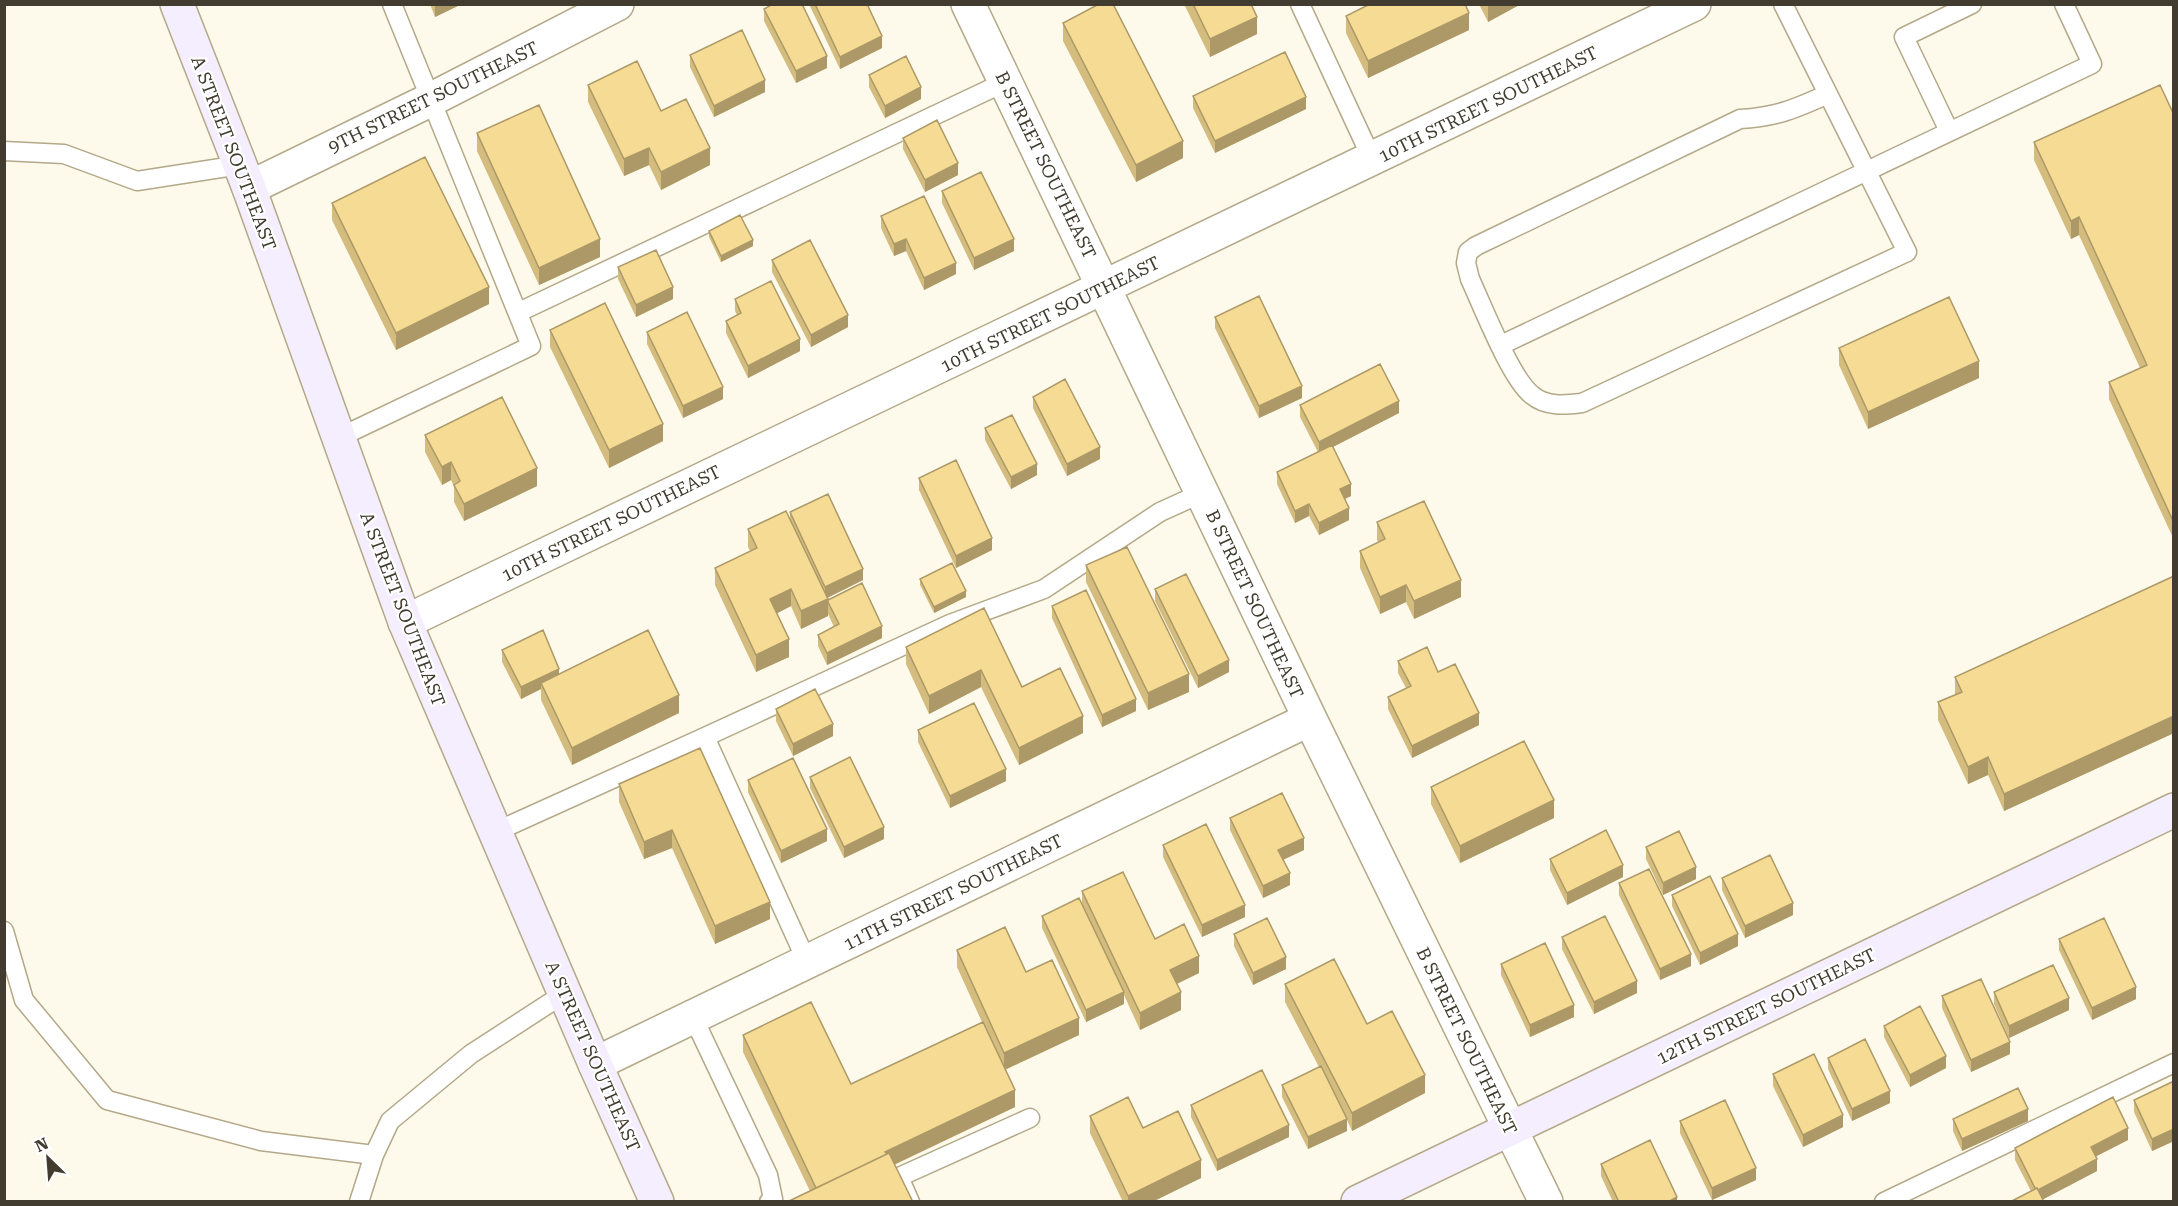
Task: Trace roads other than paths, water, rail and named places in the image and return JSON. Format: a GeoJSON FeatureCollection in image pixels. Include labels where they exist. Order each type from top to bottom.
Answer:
{"type":"FeatureCollection","features":[{"type":"Feature","properties":{"kind":"main road","name":"A STREET SOUTHEAST"},"geometry":{"type":"LineString","coordinates":[[182,6],[405,622],[595,1064],[657,1202]]}},
{"type":"Feature","properties":{"kind":"main road","name":"12TH STREET SOUTHEAST"},"geometry":{"type":"LineString","coordinates":[[1358,1202],[2174,810]]}},
{"type":"Feature","properties":{"kind":"street","name":"9TH STREET SOUTHEAST"},"geometry":{"type":"LineString","coordinates":[[244,176],[432,99],[617,4]]}},
{"type":"Feature","properties":{"kind":"street","name":"B STREET SOUTHEAST"},"geometry":{"type":"LineString","coordinates":[[968,4],[1310,719],[1546,1202]]}},
{"type":"Feature","properties":{"kind":"street","name":"10TH STREET SOUTHEAST"},"geometry":{"type":"LineString","coordinates":[[405,622],[1694,4]]}},
{"type":"Feature","properties":{"kind":"street","name":"11TH STREET SOUTHEAST"},"geometry":{"type":"LineString","coordinates":[[595,1064],[1310,719]]}},
{"type":"Feature","properties":{"kind":"lane"},"geometry":{"type":"LineString","coordinates":[[339,438],[531,346],[392,4]]}},
{"type":"Feature","properties":{"kind":"lane"},"geometry":{"type":"LineString","coordinates":[[1299,4],[1372,159]]}},
{"type":"Feature","properties":{"kind":"lane"},"geometry":{"type":"LineString","coordinates":[[1784,4],[1906,252],[1582,404],[1560,405],[1533,396],[1519,381],[1470,279],[1466,263],[1468,252],[1476,246],[1740,119],[1775,116],[1828,94]]}},
{"type":"Feature","properties":{"kind":"lane"},"geometry":{"type":"LineString","coordinates":[[1949,132],[1905,37],[1972,4]]}},
{"type":"Feature","properties":{"kind":"lane"},"geometry":{"type":"LineString","coordinates":[[1501,345],[2092,64],[2064,4]]}},
{"type":"Feature","properties":{"kind":"lane"},"geometry":{"type":"LineString","coordinates":[[519,312],[1005,82]]}},
{"type":"Feature","properties":{"kind":"lane"},"geometry":{"type":"LineString","coordinates":[[4,151],[64,154],[137,181],[244,176]]}},
{"type":"Feature","properties":{"kind":"lane"},"geometry":{"type":"LineString","coordinates":[[495,832],[950,624],[1044,589],[1160,512],[1202,493]]}},
{"type":"Feature","properties":{"kind":"lane"},"geometry":{"type":"LineString","coordinates":[[705,737],[807,962]]}},
{"type":"Feature","properties":{"kind":"lane"},"geometry":{"type":"LineString","coordinates":[[4,931],[24,1000],[107,1100],[261,1141],[374,1155]]}},
{"type":"Feature","properties":{"kind":"lane"},"geometry":{"type":"LineString","coordinates":[[359,1202],[374,1155],[390,1121],[471,1054],[565,993]]}},
{"type":"Feature","properties":{"kind":"lane"},"geometry":{"type":"LineString","coordinates":[[693,1017],[768,1175],[773,1199],[769,1202]]}},
{"type":"Feature","properties":{"kind":"lane"},"geometry":{"type":"LineString","coordinates":[[1884,1202],[2174,1063]]}},
{"type":"Feature","properties":{"kind":"lane"},"geometry":{"type":"LineString","coordinates":[[910,1202],[899,1177],[1030,1118]]}}]}
